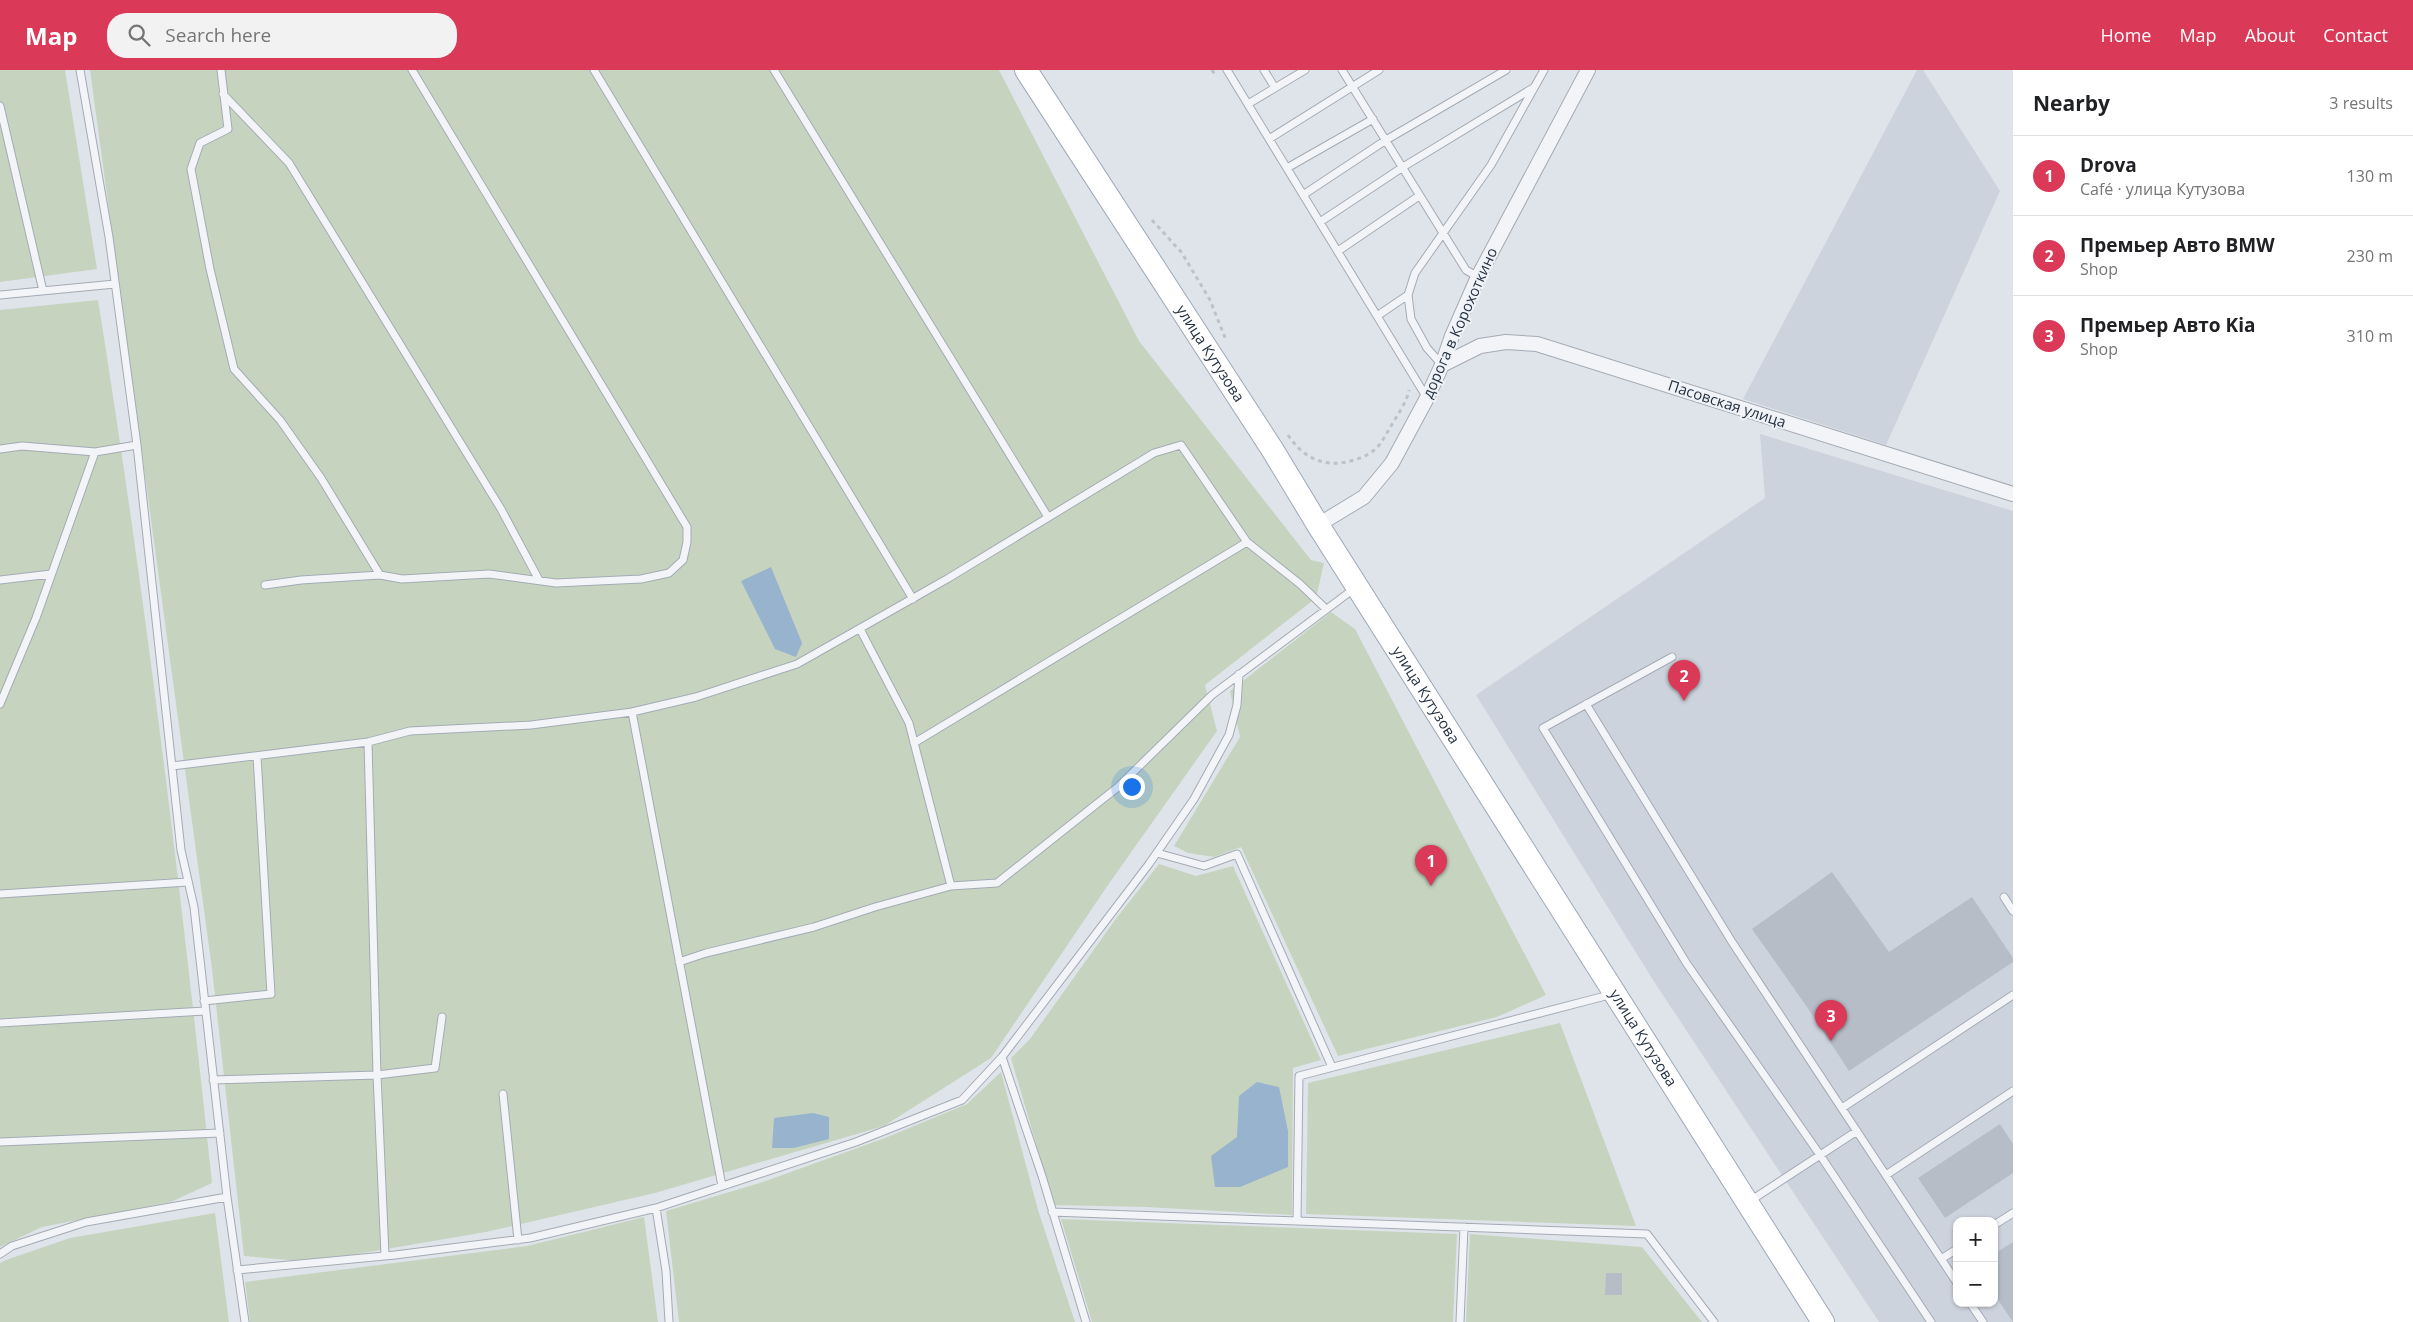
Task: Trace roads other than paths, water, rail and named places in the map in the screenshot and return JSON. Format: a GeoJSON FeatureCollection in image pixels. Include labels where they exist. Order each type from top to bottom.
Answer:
{"type":"FeatureCollection","features":[{"type":"Feature","properties":{"kind":"main road","name":"улица Кутузова"},"geometry":{"type":"LineString","coordinates":[[1026,70],[1266,441],[1823,1322]]}},
{"type":"Feature","properties":{"kind":"street","name":"дорога в Корохоткино"},"geometry":{"type":"LineString","coordinates":[[1318,525],[1364,497],[1392,463],[1427,398],[1478,277],[1588,70]]}},
{"type":"Feature","properties":{"kind":"street","name":"Пасовская улица"},"geometry":{"type":"LineString","coordinates":[[1442,365],[1480,346],[1506,342],[1538,344],[2013,494]]}},
{"type":"Feature","properties":{"kind":"lane"},"geometry":{"type":"LineString","coordinates":[[80,70],[115,284],[137,445],[181,850],[194,907],[227,1197],[245,1322]]}},
{"type":"Feature","properties":{"kind":"lane"},"geometry":{"type":"LineString","coordinates":[[221,70],[228,129],[200,143],[191,169],[210,269],[234,369],[280,420],[321,478],[380,575]]}},
{"type":"Feature","properties":{"kind":"lane"},"geometry":{"type":"LineString","coordinates":[[265,585],[301,580],[380,575],[402,579],[489,574],[556,582],[641,579],[669,573],[683,560],[687,542],[687,527],[412,70]]}},
{"type":"Feature","properties":{"kind":"lane"},"geometry":{"type":"LineString","coordinates":[[594,70],[913,599]]}},
{"type":"Feature","properties":{"kind":"lane"},"geometry":{"type":"LineString","coordinates":[[774,70],[1048,517]]}},
{"type":"Feature","properties":{"kind":"lane"},"geometry":{"type":"LineString","coordinates":[[1227,70],[1427,398]]}},
{"type":"Feature","properties":{"kind":"lane"},"geometry":{"type":"LineString","coordinates":[[1264,70],[1275,88]]}},
{"type":"Feature","properties":{"kind":"lane"},"geometry":{"type":"LineString","coordinates":[[1248,104],[1305,70]]}},
{"type":"Feature","properties":{"kind":"lane"},"geometry":{"type":"LineString","coordinates":[[1342,70],[1466,270],[1478,277]]}},
{"type":"Feature","properties":{"kind":"lane"},"geometry":{"type":"LineString","coordinates":[[1269,139],[1379,70]]}},
{"type":"Feature","properties":{"kind":"lane"},"geometry":{"type":"LineString","coordinates":[[1303,194],[1386,140],[1506,70]]}},
{"type":"Feature","properties":{"kind":"lane"},"geometry":{"type":"LineString","coordinates":[[1442,365],[1427,348],[1411,319],[1408,295],[1415,273],[1444,235],[1491,165],[1544,70]]}},
{"type":"Feature","properties":{"kind":"lane"},"geometry":{"type":"LineString","coordinates":[[1320,222],[1403,167],[1534,87]]}},
{"type":"Feature","properties":{"kind":"lane"},"geometry":{"type":"LineString","coordinates":[[223,93],[289,163],[501,509],[539,580]]}},
{"type":"Feature","properties":{"kind":"lane"},"geometry":{"type":"LineString","coordinates":[[0,106],[43,291]]}},
{"type":"Feature","properties":{"kind":"lane"},"geometry":{"type":"LineString","coordinates":[[1287,168],[1373,119]]}},
{"type":"Feature","properties":{"kind":"lane"},"geometry":{"type":"LineString","coordinates":[[1338,251],[1419,196]]}},
{"type":"Feature","properties":{"kind":"lane"},"geometry":{"type":"LineString","coordinates":[[0,295],[115,284]]}},
{"type":"Feature","properties":{"kind":"lane"},"geometry":{"type":"LineString","coordinates":[[1377,316],[1408,295]]}},
{"type":"Feature","properties":{"kind":"lane"},"geometry":{"type":"LineString","coordinates":[[0,449],[22,446],[95,452],[137,445]]}},
{"type":"Feature","properties":{"kind":"lane"},"geometry":{"type":"LineString","coordinates":[[172,766],[368,742],[410,731],[531,725],[632,712],[696,697],[797,664],[913,599],[1154,453],[1181,445],[1247,542],[1300,584],[1326,609]]}},
{"type":"Feature","properties":{"kind":"lane"},"geometry":{"type":"LineString","coordinates":[[0,704],[51,574],[95,452]]}},
{"type":"Feature","properties":{"kind":"lane"},"geometry":{"type":"LineString","coordinates":[[914,743],[1247,542]]}},
{"type":"Feature","properties":{"kind":"lane"},"geometry":{"type":"LineString","coordinates":[[0,580],[51,574]]}},
{"type":"Feature","properties":{"kind":"lane"},"geometry":{"type":"LineString","coordinates":[[679,962],[706,953],[814,928],[875,907],[951,886],[997,883],[1118,787],[1212,695],[1357,587]]}},
{"type":"Feature","properties":{"kind":"lane"},"geometry":{"type":"LineString","coordinates":[[860,629],[909,723],[951,886]]}},
{"type":"Feature","properties":{"kind":"lane"},"geometry":{"type":"LineString","coordinates":[[1672,657],[1543,728],[1687,964],[1820,1155],[1931,1322]]}},
{"type":"Feature","properties":{"kind":"lane"},"geometry":{"type":"LineString","coordinates":[[238,1270],[385,1256],[518,1240],[656,1208],[856,1142],[962,1100],[1002,1057],[1156,853],[1194,799],[1229,736],[1238,705],[1239,674]]}},
{"type":"Feature","properties":{"kind":"lane"},"geometry":{"type":"LineString","coordinates":[[1586,704],[1732,942],[1953,1277]]}},
{"type":"Feature","properties":{"kind":"lane"},"geometry":{"type":"LineString","coordinates":[[632,712],[722,1186]]}},
{"type":"Feature","properties":{"kind":"lane"},"geometry":{"type":"LineString","coordinates":[[368,742],[377,1075],[385,1256]]}},
{"type":"Feature","properties":{"kind":"lane"},"geometry":{"type":"LineString","coordinates":[[204,1001],[271,994],[257,756]]}},
{"type":"Feature","properties":{"kind":"lane"},"geometry":{"type":"LineString","coordinates":[[1156,853],[1204,866],[1237,854],[1332,1067]]}},
{"type":"Feature","properties":{"kind":"lane"},"geometry":{"type":"LineString","coordinates":[[0,894],[188,882]]}},
{"type":"Feature","properties":{"kind":"lane"},"geometry":{"type":"LineString","coordinates":[[2004,897],[2013,911]]}},
{"type":"Feature","properties":{"kind":"lane"},"geometry":{"type":"LineString","coordinates":[[1297,1221],[1299,1076],[1616,994]]}},
{"type":"Feature","properties":{"kind":"lane"},"geometry":{"type":"LineString","coordinates":[[1842,1108],[2013,995]]}},
{"type":"Feature","properties":{"kind":"lane"},"geometry":{"type":"LineString","coordinates":[[0,1023],[206,1011]]}},
{"type":"Feature","properties":{"kind":"lane"},"geometry":{"type":"LineString","coordinates":[[213,1080],[377,1075],[435,1068],[442,1017]]}},
{"type":"Feature","properties":{"kind":"lane"},"geometry":{"type":"LineString","coordinates":[[1002,1057],[1042,1176],[1086,1322]]}},
{"type":"Feature","properties":{"kind":"lane"},"geometry":{"type":"LineString","coordinates":[[1886,1175],[2010,1093],[2013,1102]]}},
{"type":"Feature","properties":{"kind":"lane"},"geometry":{"type":"LineString","coordinates":[[503,1094],[518,1240]]}},
{"type":"Feature","properties":{"kind":"lane"},"geometry":{"type":"LineString","coordinates":[[1747,1203],[1857,1131]]}},
{"type":"Feature","properties":{"kind":"lane"},"geometry":{"type":"LineString","coordinates":[[0,1142],[220,1133]]}},
{"type":"Feature","properties":{"kind":"lane"},"geometry":{"type":"LineString","coordinates":[[0,1254],[12,1246],[86,1222],[227,1197]]}},
{"type":"Feature","properties":{"kind":"lane"},"geometry":{"type":"LineString","coordinates":[[656,1208],[666,1271],[669,1322]]}},
{"type":"Feature","properties":{"kind":"lane"},"geometry":{"type":"LineString","coordinates":[[1052,1212],[1647,1234],[1714,1322]]}},
{"type":"Feature","properties":{"kind":"lane"},"geometry":{"type":"LineString","coordinates":[[1998,1222],[2013,1213]]}},
{"type":"Feature","properties":{"kind":"lane"},"geometry":{"type":"LineString","coordinates":[[1460,1322],[1464,1227]]}},
{"type":"Feature","properties":{"kind":"lane"},"geometry":{"type":"LineString","coordinates":[[1941,1259],[1953,1252]]}},
{"type":"Feature","properties":{"kind":"lane"},"geometry":{"type":"LineString","coordinates":[[1973,1307],[1983,1322]]}},
{"type":"Feature","properties":{"kind":"water"},"geometry":{"type":"Polygon","coordinates":[[[771,567],[802,643],[796,657],[775,649],[741,581],[771,567]]]}},
{"type":"Feature","properties":{"kind":"water"},"geometry":{"type":"Polygon","coordinates":[[[1257,1082],[1279,1087],[1288,1131],[1288,1167],[1240,1187],[1215,1187],[1211,1156],[1237,1137],[1239,1096],[1257,1082]]]}},
{"type":"Feature","properties":{"kind":"water"},"geometry":{"type":"Polygon","coordinates":[[[813,1113],[829,1117],[829,1139],[794,1148],[772,1148],[774,1118],[813,1113]]]}},
{"type":"Feature","properties":{"kind":"place","name":"Премьер Авто BMW"},"geometry":{"type":"Point","coordinates":[1684,701]}},
{"type":"Feature","properties":{"kind":"place","name":"Drova"},"geometry":{"type":"Point","coordinates":[1431,886]}},
{"type":"Feature","properties":{"kind":"place","name":"Премьер Авто Kia"},"geometry":{"type":"Point","coordinates":[1831,1041]}}]}
